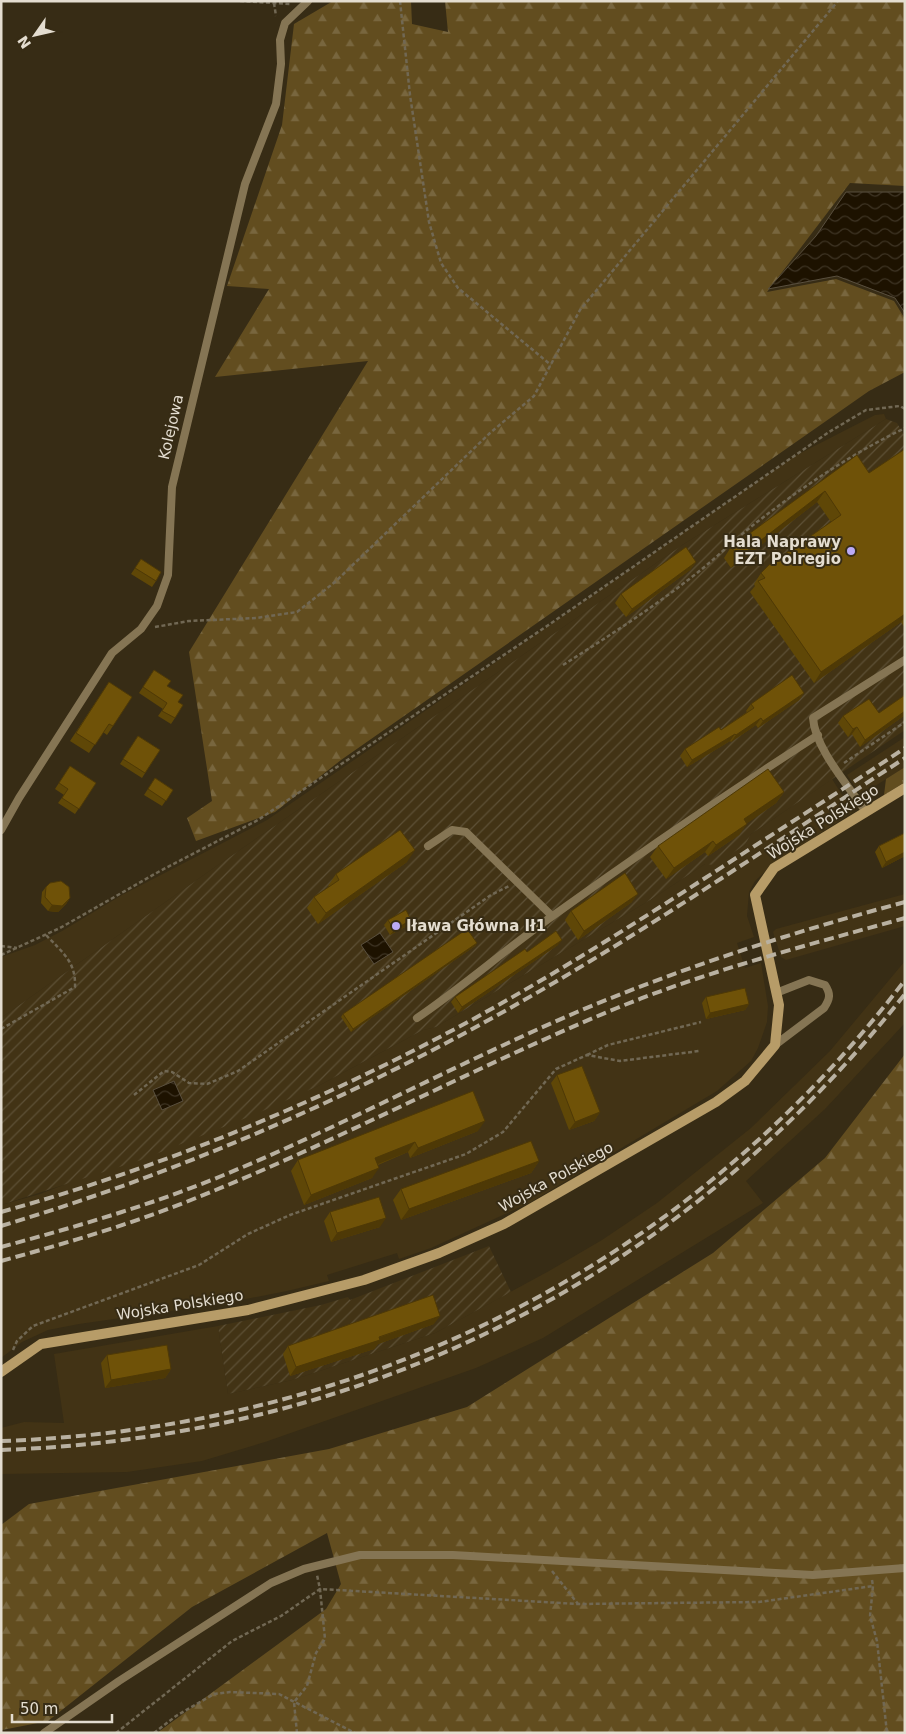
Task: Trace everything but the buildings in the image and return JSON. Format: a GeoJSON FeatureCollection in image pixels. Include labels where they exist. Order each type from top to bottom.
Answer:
{"type":"FeatureCollection","features":[{"type":"Feature","properties":{"kind":"street","name":"Wojska Polskiego"},"geometry":{"type":"LineString","coordinates":[[4,1370],[41,1344],[248,1310],[364,1280],[439,1253],[504,1224],[716,1102],[745,1081],[775,1045],[779,1005],[755,895],[774,868],[905,788]]}},
{"type":"Feature","properties":{"kind":"lane","name":"Kolejowa"},"geometry":{"type":"LineString","coordinates":[[1,830],[19,798],[112,653],[141,629],[157,606],[168,575],[172,487],[245,184],[276,104],[281,64],[280,40],[285,23],[306,3]]}},
{"type":"Feature","properties":{"kind":"lane"},"geometry":{"type":"LineString","coordinates":[[866,812],[835,768],[818,735],[813,718],[905,660]]}},
{"type":"Feature","properties":{"kind":"lane"},"geometry":{"type":"LineString","coordinates":[[417,1018],[463,987],[552,916],[687,821],[818,735]]}},
{"type":"Feature","properties":{"kind":"lane"},"geometry":{"type":"LineString","coordinates":[[428,846],[452,830],[466,832],[552,916]]}},
{"type":"Feature","properties":{"kind":"lane"},"geometry":{"type":"LineString","coordinates":[[775,1045],[824,1008],[829,1000],[830,992],[826,985],[809,980],[776,993]]}},
{"type":"Feature","properties":{"kind":"lane"},"geometry":{"type":"LineString","coordinates":[[44,1733],[119,1681],[271,1583],[315,1567],[360,1555],[452,1555],[545,1562],[753,1570],[812,1575],[905,1568]]}},
{"type":"Feature","properties":{"kind":"path"},"geometry":{"type":"LineString","coordinates":[[240,1],[306,3]]}},
{"type":"Feature","properties":{"kind":"path"},"geometry":{"type":"LineString","coordinates":[[400,1],[410,95],[429,222],[442,264],[458,288],[551,365]]}},
{"type":"Feature","properties":{"kind":"path"},"geometry":{"type":"LineString","coordinates":[[141,629],[189,621],[256,618],[297,612],[335,582],[490,433],[534,396],[580,310],[838,1]]}},
{"type":"Feature","properties":{"kind":"path"},"geometry":{"type":"LineString","coordinates":[[1,954],[46,935],[160,871],[258,820],[547,626],[829,432],[866,410],[900,406],[905,409]]}},
{"type":"Feature","properties":{"kind":"path"},"geometry":{"type":"LineString","coordinates":[[563,665],[636,619],[699,572],[752,526],[802,490],[877,442],[905,428]]}},
{"type":"Feature","properties":{"kind":"path"},"geometry":{"type":"LineString","coordinates":[[835,768],[905,722]]}},
{"type":"Feature","properties":{"kind":"path"},"geometry":{"type":"LineString","coordinates":[[134,1095],[164,1071],[172,1072],[189,1083],[207,1084],[238,1071],[491,895],[517,882]]}},
{"type":"Feature","properties":{"kind":"path"},"geometry":{"type":"LineString","coordinates":[[1,1029],[75,987],[76,972],[64,954],[46,935]]}},
{"type":"Feature","properties":{"kind":"path"},"geometry":{"type":"LineString","coordinates":[[1,946],[19,948]]}},
{"type":"Feature","properties":{"kind":"path"},"geometry":{"type":"LineString","coordinates":[[4,1370],[17,1341],[33,1326],[199,1265],[248,1234],[290,1215],[466,1154],[503,1132],[556,1069],[608,1045],[700,1022]]}},
{"type":"Feature","properties":{"kind":"path"},"geometry":{"type":"LineString","coordinates":[[588,1055],[620,1061],[699,1051]]}},
{"type":"Feature","properties":{"kind":"path"},"geometry":{"type":"LineString","coordinates":[[545,1562],[578,1604]]}},
{"type":"Feature","properties":{"kind":"path"},"geometry":{"type":"LineString","coordinates":[[297,1733],[294,1702],[307,1686],[316,1653],[325,1639],[320,1589],[315,1567]]}},
{"type":"Feature","properties":{"kind":"path"},"geometry":{"type":"LineString","coordinates":[[869,1571],[874,1586],[870,1616],[877,1641],[887,1733]]}},
{"type":"Feature","properties":{"kind":"path"},"geometry":{"type":"LineString","coordinates":[[116,1733],[232,1641],[281,1616],[320,1589],[578,1604],[759,1602],[874,1586]]}},
{"type":"Feature","properties":{"kind":"path"},"geometry":{"type":"LineString","coordinates":[[154,1733],[176,1716],[214,1694],[230,1692],[279,1694],[354,1733]]}},
{"type":"Feature","properties":{"kind":"shaded area"},"geometry":{"type":"Polygon","coordinates":[[[884,414],[886,419],[684,544],[221,863],[1,1018],[1,957],[35,945],[122,895],[267,820],[793,457],[875,415],[884,414]]]}},
{"type":"Feature","properties":{"kind":"shaded area"},"geometry":{"type":"Polygon","coordinates":[[[886,419],[897,423],[905,437],[905,730],[751,834],[745,845],[714,865],[705,864],[650,900],[436,1027],[423,1030],[318,1086],[256,1114],[141,1160],[1,1205],[1,1018],[221,863],[684,544],[886,419]]]}},
{"type":"Feature","properties":{"kind":"shaded area"},"geometry":{"type":"Polygon","coordinates":[[[905,737],[905,767],[861,795],[847,775],[905,737]]]}},
{"type":"Feature","properties":{"kind":"shaded area"},"geometry":{"type":"Polygon","coordinates":[[[832,779],[853,812],[774,863],[755,881],[749,892],[747,916],[754,937],[737,943],[745,968],[761,963],[768,1006],[767,1022],[758,1048],[751,1061],[717,1091],[531,1202],[431,1248],[399,1259],[397,1253],[327,1275],[329,1281],[287,1291],[225,1303],[48,1330],[22,1342],[1,1358],[1,1205],[40,1194],[318,1086],[423,1030],[436,1027],[650,900],[705,864],[714,864],[745,845],[751,834],[832,779]]]}},
{"type":"Feature","properties":{"kind":"shaded area"},"geometry":{"type":"Polygon","coordinates":[[[905,894],[905,926],[786,960],[781,957],[773,932],[776,929],[905,894]]]}},
{"type":"Feature","properties":{"kind":"shaded area"},"geometry":{"type":"Polygon","coordinates":[[[905,961],[905,1023],[825,1109],[746,1181],[763,1203],[543,1338],[476,1368],[265,1442],[202,1461],[127,1472],[1,1474],[1,1428],[24,1422],[64,1423],[54,1354],[218,1326],[228,1394],[292,1380],[435,1333],[549,1271],[602,1240],[657,1203],[751,1128],[830,1051],[905,961]]]}},
{"type":"Feature","properties":{"kind":"shaded area"},"geometry":{"type":"Polygon","coordinates":[[[489,1246],[511,1292],[435,1333],[292,1380],[228,1394],[218,1326],[321,1305],[348,1297],[350,1300],[489,1246]]]}},
{"type":"Feature","properties":{"kind":"green space"},"geometry":{"type":"Polygon","coordinates":[[[333,1],[411,1],[412,24],[448,32],[445,1],[905,1],[905,186],[850,183],[767,292],[836,279],[894,301],[905,319],[905,372],[869,391],[341,760],[275,812],[196,841],[187,818],[212,801],[189,652],[368,361],[215,377],[269,289],[227,286],[282,125],[294,24],[333,1]]]}},
{"type":"Feature","properties":{"kind":"green space"},"geometry":{"type":"Polygon","coordinates":[[[905,767],[905,782],[884,795],[886,779],[905,767]]]}},
{"type":"Feature","properties":{"kind":"green space"},"geometry":{"type":"Polygon","coordinates":[[[905,1054],[905,1733],[157,1733],[326,1609],[341,1584],[327,1533],[192,1607],[48,1721],[2,1730],[1,1525],[29,1504],[329,1449],[467,1407],[713,1253],[825,1158],[905,1054]]]}},
{"type":"Feature","properties":{"kind":"water"},"geometry":{"type":"Polygon","coordinates":[[[846,192],[905,192],[905,313],[895,298],[837,276],[768,289],[816,236],[846,192]]]}},
{"type":"Feature","properties":{"kind":"water"},"geometry":{"type":"Polygon","coordinates":[[[380,933],[393,952],[374,964],[361,945],[380,933]]]}},
{"type":"Feature","properties":{"kind":"water"},"geometry":{"type":"Polygon","coordinates":[[[174,1081],[183,1101],[162,1110],[153,1090],[174,1081]]]}},
{"type":"Feature","properties":{"kind":"railway"},"geometry":{"type":"LineString","coordinates":[[1,1212],[121,1175],[239,1131],[354,1080],[410,1052],[500,1004],[601,944],[905,748]]}},
{"type":"Feature","properties":{"kind":"railway"},"geometry":{"type":"LineString","coordinates":[[1,1226],[68,1205],[201,1156],[331,1100],[457,1037],[617,945],[714,884],[905,758]]}},
{"type":"Feature","properties":{"kind":"railway"},"geometry":{"type":"LineString","coordinates":[[1,1247],[111,1215],[219,1177],[264,1158],[532,1032],[658,980],[780,938],[905,902]]}},
{"type":"Feature","properties":{"kind":"railway"},"geometry":{"type":"LineString","coordinates":[[1,1261],[99,1232],[196,1198],[302,1153],[511,1055],[652,994],[759,959],[905,918]]}},
{"type":"Feature","properties":{"kind":"railway"},"geometry":{"type":"LineString","coordinates":[[1,1441],[134,1430],[264,1404],[388,1366],[506,1314],[617,1249],[722,1172],[818,1082],[905,980]]}},
{"type":"Feature","properties":{"kind":"railway"},"geometry":{"type":"LineString","coordinates":[[1,1450],[135,1438],[264,1413],[387,1375],[504,1324],[615,1261],[719,1184],[816,1095],[905,994]]}},
{"type":"Feature","properties":{"kind":"place","name":"Hala Naprawy EZT Polregio"},"geometry":{"type":"Point","coordinates":[851,551]}},
{"type":"Feature","properties":{"kind":"place","name":"Iława Główna Ił1"},"geometry":{"type":"Point","coordinates":[396,926]}}]}
